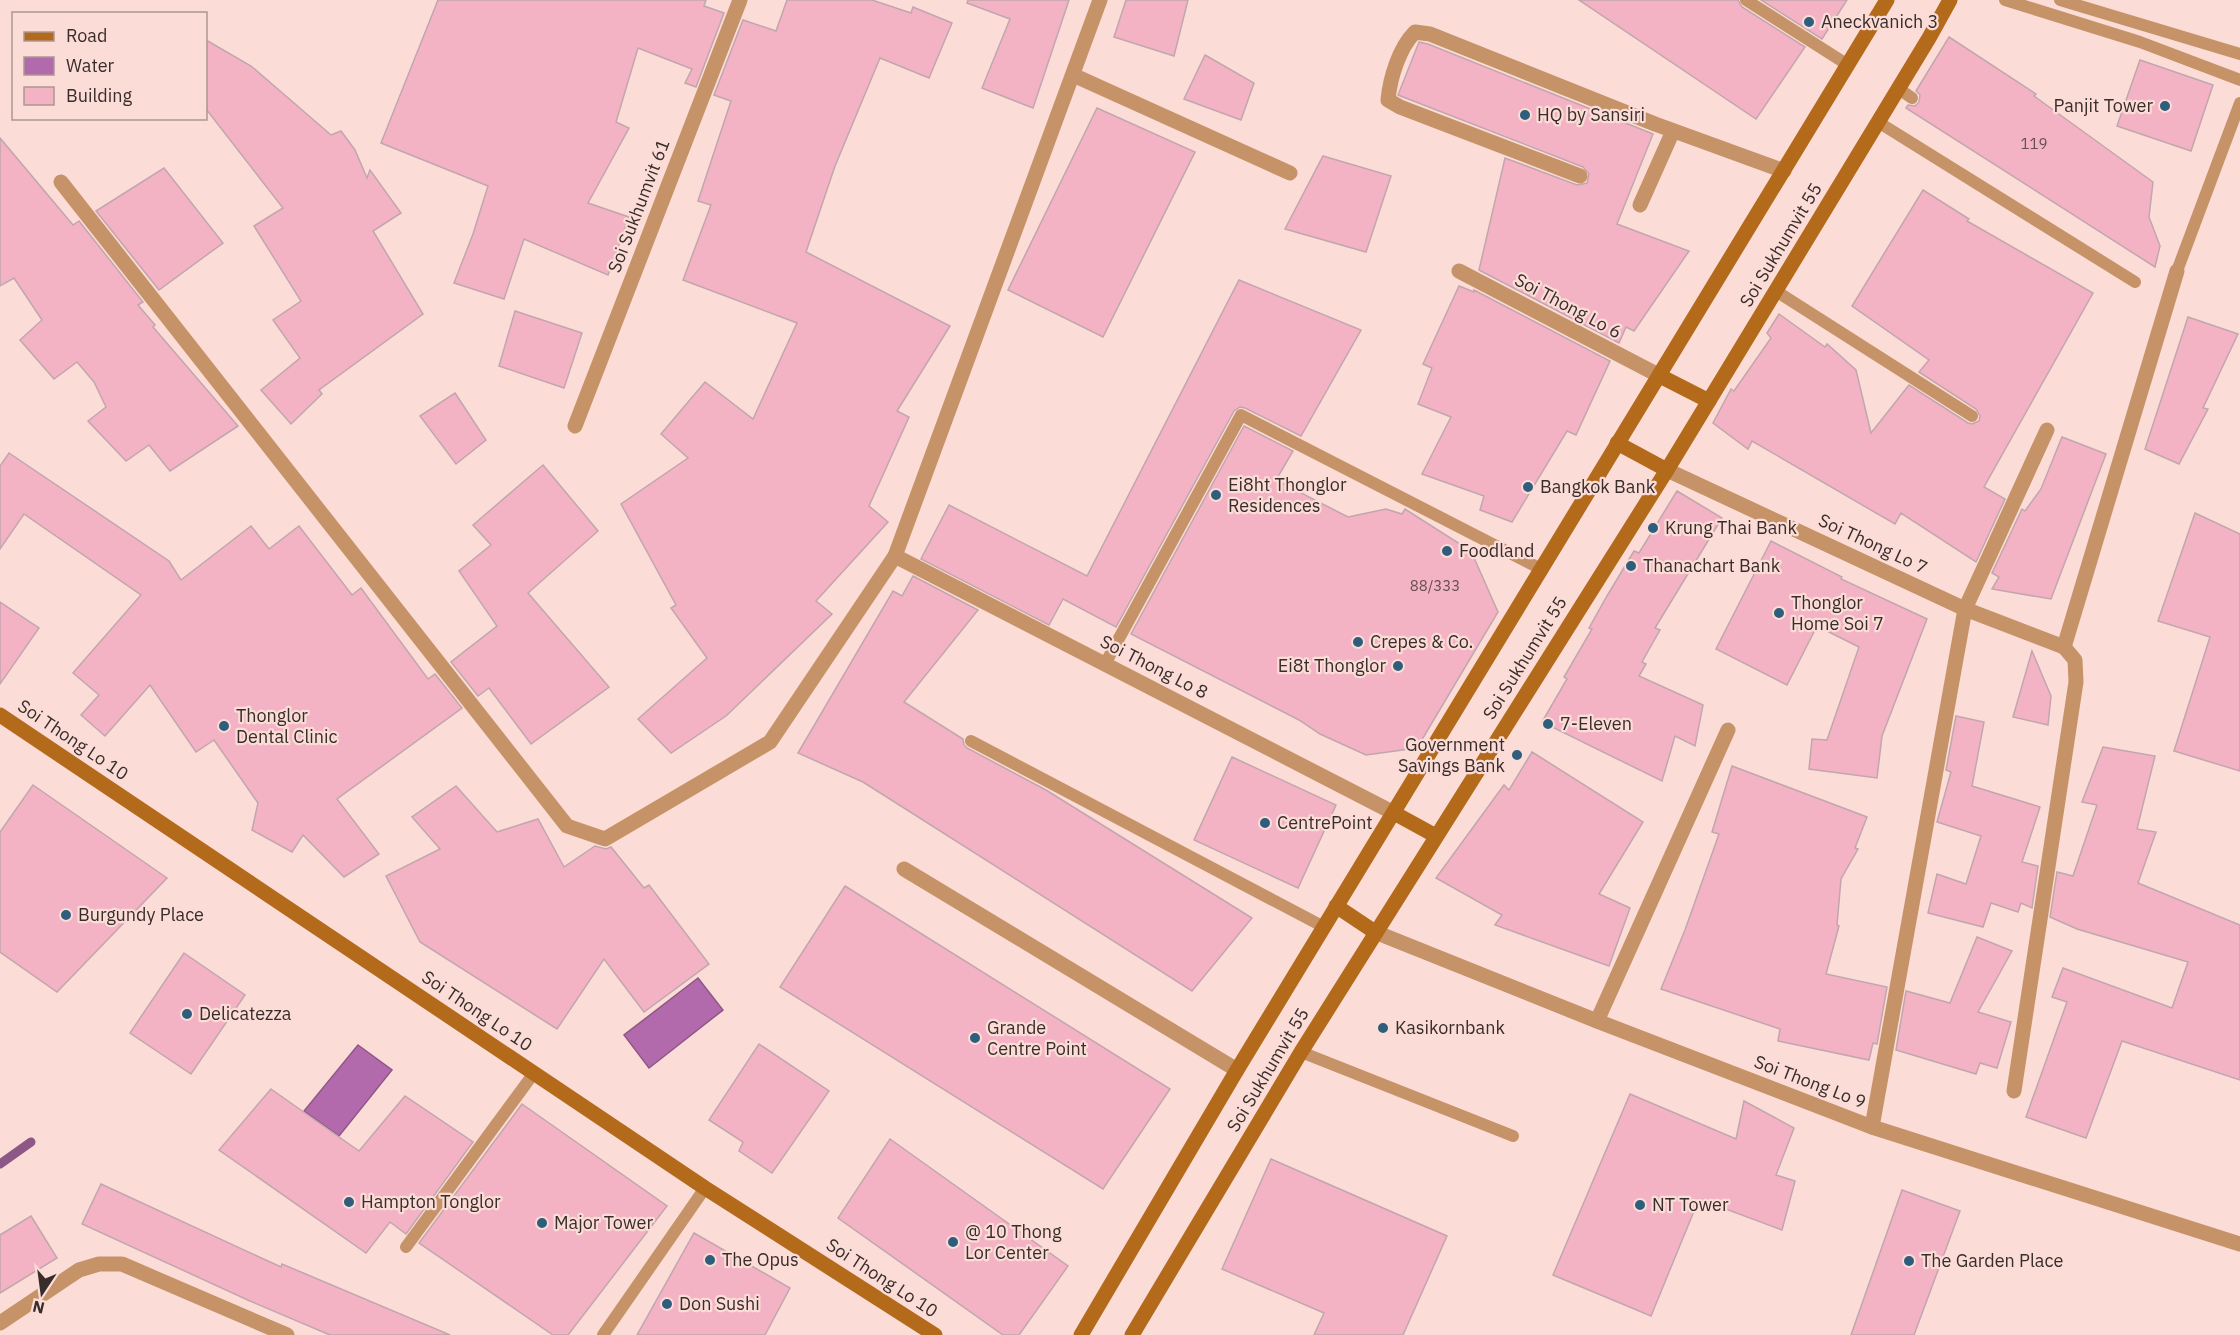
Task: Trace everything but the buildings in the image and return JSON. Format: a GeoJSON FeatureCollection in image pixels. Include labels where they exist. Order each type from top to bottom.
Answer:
{"type":"FeatureCollection","features":[{"type":"Feature","properties":{"kind":"main road","name":"Soi Sukhumvit 55"},"geometry":{"type":"LineString","coordinates":[[1081,1335],[1336,906],[1887,0]]}},
{"type":"Feature","properties":{"kind":"main road","name":"Soi Sukhumvit 55"},"geometry":{"type":"LineString","coordinates":[[1132,1335],[1375,932],[1667,470],[1899,89],[1950,0]]}},
{"type":"Feature","properties":{"kind":"main road"},"geometry":{"type":"LineString","coordinates":[[1659,376],[1709,401]]}},
{"type":"Feature","properties":{"kind":"main road"},"geometry":{"type":"LineString","coordinates":[[1617,443],[1667,470]]}},
{"type":"Feature","properties":{"kind":"main road","name":"Soi Thong Lo 10"},"geometry":{"type":"LineString","coordinates":[[0,715],[705,1188],[935,1335]]}},
{"type":"Feature","properties":{"kind":"main road"},"geometry":{"type":"LineString","coordinates":[[1394,813],[1436,836]]}},
{"type":"Feature","properties":{"kind":"main road"},"geometry":{"type":"LineString","coordinates":[[1336,906],[1375,932]]}},
{"type":"Feature","properties":{"kind":"street","name":"Soi Sukhumvit 61"},"geometry":{"type":"LineString","coordinates":[[575,426],[740,0]]}},
{"type":"Feature","properties":{"kind":"street"},"geometry":{"type":"LineString","coordinates":[[61,182],[567,826],[605,839],[770,742],[895,556],[1100,0]]}},
{"type":"Feature","properties":{"kind":"street"},"geometry":{"type":"LineString","coordinates":[[1580,176],[1400,107],[1388,100],[1389,87],[1406,41],[1415,32],[1430,34],[1673,131],[1784,171]]}},
{"type":"Feature","properties":{"kind":"street"},"geometry":{"type":"LineString","coordinates":[[1073,75],[1290,173]]}},
{"type":"Feature","properties":{"kind":"street"},"geometry":{"type":"LineString","coordinates":[[1640,205],[1673,131]]}},
{"type":"Feature","properties":{"kind":"street","name":"Soi Thong Lo 6"},"geometry":{"type":"LineString","coordinates":[[1459,271],[1659,376]]}},
{"type":"Feature","properties":{"kind":"street"},"geometry":{"type":"LineString","coordinates":[[2014,1091],[2076,682],[2075,660],[2064,647],[2177,271]]}},
{"type":"Feature","properties":{"kind":"street"},"geometry":{"type":"LineString","coordinates":[[1872,1127],[1965,609],[2047,430]]}},
{"type":"Feature","properties":{"kind":"street","name":"Soi Thong Lo 7"},"geometry":{"type":"LineString","coordinates":[[1667,470],[1965,609],[2064,647]]}},
{"type":"Feature","properties":{"kind":"street","name":"Soi Thong Lo 8"},"geometry":{"type":"LineString","coordinates":[[895,556],[1394,813]]}},
{"type":"Feature","properties":{"kind":"street"},"geometry":{"type":"LineString","coordinates":[[1597,1021],[1728,730]]}},
{"type":"Feature","properties":{"kind":"street"},"geometry":{"type":"LineString","coordinates":[[904,869],[1237,1070]]}},
{"type":"Feature","properties":{"kind":"street","name":"Soi Thong Lo 9"},"geometry":{"type":"LineString","coordinates":[[1375,932],[1872,1127],[2240,1244]]}},
{"type":"Feature","properties":{"kind":"street"},"geometry":{"type":"LineString","coordinates":[[0,1323],[79,1270],[99,1264],[122,1264],[287,1335]]}},
{"type":"Feature","properties":{"kind":"lane"},"geometry":{"type":"LineString","coordinates":[[1746,0],[1848,65]]}},
{"type":"Feature","properties":{"kind":"lane"},"geometry":{"type":"LineString","coordinates":[[2005,0],[2140,42],[2240,80]]}},
{"type":"Feature","properties":{"kind":"lane"},"geometry":{"type":"LineString","coordinates":[[2060,0],[2240,54]]}},
{"type":"Feature","properties":{"kind":"lane"},"geometry":{"type":"LineString","coordinates":[[1899,89],[1912,98]]}},
{"type":"Feature","properties":{"kind":"lane"},"geometry":{"type":"LineString","coordinates":[[2177,271],[2240,103]]}},
{"type":"Feature","properties":{"kind":"lane"},"geometry":{"type":"LineString","coordinates":[[1878,122],[2135,282]]}},
{"type":"Feature","properties":{"kind":"lane"},"geometry":{"type":"LineString","coordinates":[[1776,291],[1972,416]]}},
{"type":"Feature","properties":{"kind":"lane"},"geometry":{"type":"LineString","coordinates":[[1105,664],[1241,415],[1541,569]]}},
{"type":"Feature","properties":{"kind":"lane"},"geometry":{"type":"LineString","coordinates":[[970,741],[1324,927]]}},
{"type":"Feature","properties":{"kind":"lane"},"geometry":{"type":"LineString","coordinates":[[1301,1052],[1513,1136]]}},
{"type":"Feature","properties":{"kind":"lane"},"geometry":{"type":"LineString","coordinates":[[406,1246],[534,1073]]}},
{"type":"Feature","properties":{"kind":"lane"},"geometry":{"type":"LineString","coordinates":[[603,1335],[705,1188]]}},
{"type":"Feature","properties":{"kind":"water"},"geometry":{"type":"Polygon","coordinates":[[[698,978],[723,1010],[649,1068],[624,1035],[698,978]]]}},
{"type":"Feature","properties":{"kind":"water"},"geometry":{"type":"Polygon","coordinates":[[[358,1045],[392,1070],[339,1136],[304,1111],[358,1045]]]}},
{"type":"Feature","properties":{"kind":"waterway"},"geometry":{"type":"LineString","coordinates":[[0,1164],[31,1142]]}},
{"type":"Feature","properties":{"kind":"place","name":"Aneckvanich 3"},"geometry":{"type":"Point","coordinates":[1809,22]}},
{"type":"Feature","properties":{"kind":"place","name":"Panjit Tower"},"geometry":{"type":"Point","coordinates":[2165,106]}},
{"type":"Feature","properties":{"kind":"place","name":"HQ by Sansiri"},"geometry":{"type":"Point","coordinates":[1525,115]}},
{"type":"Feature","properties":{"kind":"place","name":"Bangkok Bank"},"geometry":{"type":"Point","coordinates":[1528,487]}},
{"type":"Feature","properties":{"kind":"place","name":"Ei8ht Thonglor Residences"},"geometry":{"type":"Point","coordinates":[1216,495]}},
{"type":"Feature","properties":{"kind":"place","name":"Krung Thai Bank"},"geometry":{"type":"Point","coordinates":[1653,528]}},
{"type":"Feature","properties":{"kind":"place","name":"Foodland"},"geometry":{"type":"Point","coordinates":[1447,551]}},
{"type":"Feature","properties":{"kind":"place","name":"Thanachart Bank"},"geometry":{"type":"Point","coordinates":[1631,566]}},
{"type":"Feature","properties":{"kind":"place","name":"Thonglor Home Soi 7"},"geometry":{"type":"Point","coordinates":[1779,613]}},
{"type":"Feature","properties":{"kind":"place","name":"Crepes & Co."},"geometry":{"type":"Point","coordinates":[1358,642]}},
{"type":"Feature","properties":{"kind":"place","name":"Ei8t Thonglor"},"geometry":{"type":"Point","coordinates":[1398,666]}},
{"type":"Feature","properties":{"kind":"place","name":"7-Eleven"},"geometry":{"type":"Point","coordinates":[1548,724]}},
{"type":"Feature","properties":{"kind":"place","name":"Thonglor Dental Clinic"},"geometry":{"type":"Point","coordinates":[224,726]}},
{"type":"Feature","properties":{"kind":"place","name":"Government Savings Bank"},"geometry":{"type":"Point","coordinates":[1517,755]}},
{"type":"Feature","properties":{"kind":"place","name":"CentrePoint"},"geometry":{"type":"Point","coordinates":[1265,823]}},
{"type":"Feature","properties":{"kind":"place","name":"Burgundy Place"},"geometry":{"type":"Point","coordinates":[66,915]}},
{"type":"Feature","properties":{"kind":"place","name":"Delicatezza"},"geometry":{"type":"Point","coordinates":[187,1014]}},
{"type":"Feature","properties":{"kind":"place","name":"Kasikornbank"},"geometry":{"type":"Point","coordinates":[1383,1028]}},
{"type":"Feature","properties":{"kind":"place","name":"Grande Centre Point"},"geometry":{"type":"Point","coordinates":[975,1038]}},
{"type":"Feature","properties":{"kind":"place","name":"Hampton Tonglor"},"geometry":{"type":"Point","coordinates":[349,1202]}},
{"type":"Feature","properties":{"kind":"place","name":"NT Tower"},"geometry":{"type":"Point","coordinates":[1640,1205]}},
{"type":"Feature","properties":{"kind":"place","name":"Major Tower"},"geometry":{"type":"Point","coordinates":[542,1223]}},
{"type":"Feature","properties":{"kind":"place","name":"@ 10 Thong Lor Center"},"geometry":{"type":"Point","coordinates":[953,1242]}},
{"type":"Feature","properties":{"kind":"place","name":"The Opus"},"geometry":{"type":"Point","coordinates":[710,1260]}},
{"type":"Feature","properties":{"kind":"place","name":"The Garden Place"},"geometry":{"type":"Point","coordinates":[1909,1261]}},
{"type":"Feature","properties":{"kind":"place","name":"Don Sushi"},"geometry":{"type":"Point","coordinates":[667,1304]}}]}
